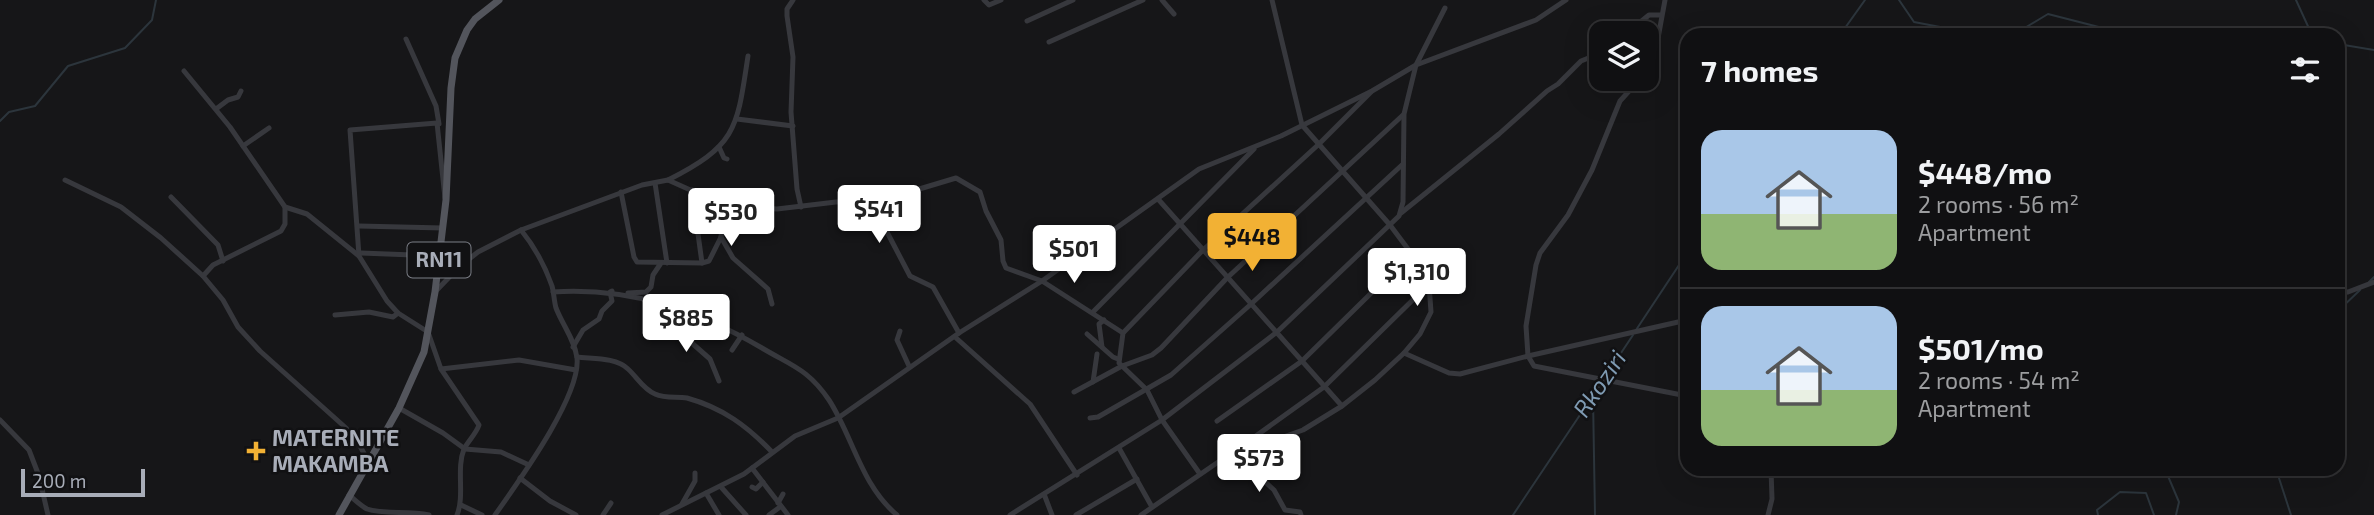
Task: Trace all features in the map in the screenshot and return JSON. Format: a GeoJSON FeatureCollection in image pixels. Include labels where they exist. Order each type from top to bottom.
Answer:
{"type":"FeatureCollection","features":[{"type":"Feature","properties":{"kind":"main road","name":"RN11"},"geometry":{"type":"LineString","coordinates":[[339,515],[399,408],[424,352],[435,292],[446,200],[455,58],[475,19],[499,0]]}},
{"type":"Feature","properties":{"kind":"street"},"geometry":{"type":"LineString","coordinates":[[793,0],[787,9],[787,16],[793,57],[793,126],[797,189],[801,207]]}},
{"type":"Feature","properties":{"kind":"street"},"geometry":{"type":"LineString","coordinates":[[984,0],[989,5],[1001,0]]}},
{"type":"Feature","properties":{"kind":"street"},"geometry":{"type":"LineString","coordinates":[[1027,22],[1073,0]]}},
{"type":"Feature","properties":{"kind":"street"},"geometry":{"type":"LineString","coordinates":[[1049,42],[1143,0]]}},
{"type":"Feature","properties":{"kind":"street"},"geometry":{"type":"LineString","coordinates":[[1161,0],[1174,14]]}},
{"type":"Feature","properties":{"kind":"street"},"geometry":{"type":"LineString","coordinates":[[1243,445],[1272,441],[1303,430],[1342,406],[1404,353],[1420,334],[1431,312],[1429,284],[1423,269],[1390,225],[1302,125],[1272,0]]}},
{"type":"Feature","properties":{"kind":"street"},"geometry":{"type":"LineString","coordinates":[[662,515],[721,487],[795,436],[838,418],[909,366],[1042,281],[1199,169],[1256,147],[1302,125],[1372,91],[1416,65],[1536,20],[1566,0]]}},
{"type":"Feature","properties":{"kind":"street"},"geometry":{"type":"LineString","coordinates":[[1659,24],[1665,0]]}},
{"type":"Feature","properties":{"kind":"street"},"geometry":{"type":"LineString","coordinates":[[1401,213],[1404,114],[1416,65],[1444,8]]}},
{"type":"Feature","properties":{"kind":"street"},"geometry":{"type":"LineString","coordinates":[[1642,21],[1649,15],[1660,15]]}},
{"type":"Feature","properties":{"kind":"street"},"geometry":{"type":"LineString","coordinates":[[406,40],[436,106],[443,192],[446,200]]}},
{"type":"Feature","properties":{"kind":"street"},"geometry":{"type":"LineString","coordinates":[[435,292],[468,260],[521,230],[621,192],[668,180],[701,163],[719,147],[737,119],[748,56]]}},
{"type":"Feature","properties":{"kind":"street"},"geometry":{"type":"LineString","coordinates":[[1013,514],[1162,420],[1277,332],[1401,213],[1461,166],[1558,84],[1581,61],[1589,58]]}},
{"type":"Feature","properties":{"kind":"street"},"geometry":{"type":"LineString","coordinates":[[184,71],[216,109],[285,207],[285,224],[281,231],[212,265],[203,276]]}},
{"type":"Feature","properties":{"kind":"street"},"geometry":{"type":"LineString","coordinates":[[216,109],[228,100],[238,97],[241,91]]}},
{"type":"Feature","properties":{"kind":"street"},"geometry":{"type":"LineString","coordinates":[[1118,359],[1123,333],[1203,250],[1319,144],[1372,91]]}},
{"type":"Feature","properties":{"kind":"street"},"geometry":{"type":"LineString","coordinates":[[1629,91],[1620,101],[1592,170],[1568,215],[1540,253],[1526,326],[1528,356],[1534,366],[1680,395]]}},
{"type":"Feature","properties":{"kind":"street"},"geometry":{"type":"LineString","coordinates":[[1074,392],[1122,366],[1152,355],[1161,348],[1227,278],[1404,114]]}},
{"type":"Feature","properties":{"kind":"street"},"geometry":{"type":"LineString","coordinates":[[737,119],[793,126]]}},
{"type":"Feature","properties":{"kind":"street"},"geometry":{"type":"LineString","coordinates":[[360,254],[350,130],[436,122],[439,124]]}},
{"type":"Feature","properties":{"kind":"street"},"geometry":{"type":"LineString","coordinates":[[243,146],[269,128]]}},
{"type":"Feature","properties":{"kind":"street"},"geometry":{"type":"LineString","coordinates":[[719,147],[724,159],[727,159]]}},
{"type":"Feature","properties":{"kind":"street"},"geometry":{"type":"LineString","coordinates":[[1093,312],[1108,300],[1178,223],[1256,147]]}},
{"type":"Feature","properties":{"kind":"street"},"geometry":{"type":"LineString","coordinates":[[1090,418],[1098,417],[1171,375],[1403,164]]}},
{"type":"Feature","properties":{"kind":"street"},"geometry":{"type":"LineString","coordinates":[[668,180],[724,205],[777,209],[836,202],[876,202],[956,178],[980,192],[986,211],[1001,240],[1004,265],[1009,270],[1042,281],[1123,333]]}},
{"type":"Feature","properties":{"kind":"street"},"geometry":{"type":"LineString","coordinates":[[65,180],[121,207],[203,276],[223,300],[238,327],[270,361],[346,428],[369,463]]}},
{"type":"Feature","properties":{"kind":"street"},"geometry":{"type":"LineString","coordinates":[[610,292],[646,292],[651,287],[653,275],[664,263],[655,183]]}},
{"type":"Feature","properties":{"kind":"street"},"geometry":{"type":"LineString","coordinates":[[692,190],[702,262]]}},
{"type":"Feature","properties":{"kind":"street"},"geometry":{"type":"LineString","coordinates":[[621,192],[635,260],[664,263],[709,261],[721,237],[724,205]]}},
{"type":"Feature","properties":{"kind":"street"},"geometry":{"type":"LineString","coordinates":[[171,197],[218,245],[223,261]]}},
{"type":"Feature","properties":{"kind":"street"},"geometry":{"type":"LineString","coordinates":[[1158,199],[1342,406]]}},
{"type":"Feature","properties":{"kind":"street"},"geometry":{"type":"LineString","coordinates":[[852,213],[854,202]]}},
{"type":"Feature","properties":{"kind":"street"},"geometry":{"type":"LineString","coordinates":[[876,202],[887,232],[910,276],[933,287],[958,335],[1030,404],[1077,475]]}},
{"type":"Feature","properties":{"kind":"street"},"geometry":{"type":"LineString","coordinates":[[285,207],[307,214],[360,254],[387,301],[398,313],[428,332],[441,369],[479,425],[464,449],[459,493],[461,505],[457,515]]}},
{"type":"Feature","properties":{"kind":"street"},"geometry":{"type":"LineString","coordinates":[[359,226],[443,228]]}},
{"type":"Feature","properties":{"kind":"street"},"geometry":{"type":"LineString","coordinates":[[495,515],[529,465],[567,398],[576,370],[577,357],[557,309],[553,292],[536,250],[521,230]]}},
{"type":"Feature","properties":{"kind":"street"},"geometry":{"type":"LineString","coordinates":[[721,237],[733,258],[768,289],[772,304]]}},
{"type":"Feature","properties":{"kind":"street"},"geometry":{"type":"LineString","coordinates":[[360,254],[439,256]]}},
{"type":"Feature","properties":{"kind":"street"},"geometry":{"type":"LineString","coordinates":[[1217,421],[1302,361],[1411,254]]}},
{"type":"Feature","properties":{"kind":"street"},"geometry":{"type":"LineString","coordinates":[[2345,292],[2374,282]]}},
{"type":"Feature","properties":{"kind":"street"},"geometry":{"type":"LineString","coordinates":[[1141,515],[1324,387],[1429,284]]}},
{"type":"Feature","properties":{"kind":"street"},"geometry":{"type":"LineString","coordinates":[[553,292],[610,292],[696,314],[742,335],[802,369],[830,401],[873,486],[895,514]]}},
{"type":"Feature","properties":{"kind":"street"},"geometry":{"type":"LineString","coordinates":[[573,347],[583,330],[597,321],[601,310],[612,301],[610,292]]}},
{"type":"Feature","properties":{"kind":"street"},"geometry":{"type":"LineString","coordinates":[[335,315],[369,312],[393,317],[398,313]]}},
{"type":"Feature","properties":{"kind":"street"},"geometry":{"type":"LineString","coordinates":[[688,313],[685,337],[710,359],[719,381]]}},
{"type":"Feature","properties":{"kind":"street"},"geometry":{"type":"LineString","coordinates":[[1102,347],[1099,324],[1104,320]]}},
{"type":"Feature","properties":{"kind":"street"},"geometry":{"type":"LineString","coordinates":[[689,321],[701,331]]}},
{"type":"Feature","properties":{"kind":"street"},"geometry":{"type":"LineString","coordinates":[[1404,353],[1455,374],[1680,322]]}},
{"type":"Feature","properties":{"kind":"street"},"geometry":{"type":"LineString","coordinates":[[900,331],[897,340],[909,366]]}},
{"type":"Feature","properties":{"kind":"street"},"geometry":{"type":"LineString","coordinates":[[1087,334],[1118,359],[1147,390],[1162,420],[1200,474]]}},
{"type":"Feature","properties":{"kind":"street"},"geometry":{"type":"LineString","coordinates":[[733,350],[742,335]]}},
{"type":"Feature","properties":{"kind":"street"},"geometry":{"type":"LineString","coordinates":[[1093,382],[1097,354]]}},
{"type":"Feature","properties":{"kind":"street"},"geometry":{"type":"LineString","coordinates":[[577,357],[621,364],[654,394],[704,403],[729,414],[753,432],[772,452]]}},
{"type":"Feature","properties":{"kind":"street"},"geometry":{"type":"LineString","coordinates":[[441,369],[519,360],[576,370]]}},
{"type":"Feature","properties":{"kind":"street"},"geometry":{"type":"LineString","coordinates":[[399,408],[443,433],[464,449],[501,452],[529,465]]}},
{"type":"Feature","properties":{"kind":"street"},"geometry":{"type":"LineString","coordinates":[[0,420],[29,450],[39,476],[48,515]]}},
{"type":"Feature","properties":{"kind":"street"},"geometry":{"type":"LineString","coordinates":[[745,434],[753,432]]}},
{"type":"Feature","properties":{"kind":"street"},"geometry":{"type":"LineString","coordinates":[[1119,448],[1152,507]]}},
{"type":"Feature","properties":{"kind":"street"},"geometry":{"type":"LineString","coordinates":[[1232,452],[1273,490],[1285,510],[1300,512],[1301,515]]}},
{"type":"Feature","properties":{"kind":"street"},"geometry":{"type":"LineString","coordinates":[[752,468],[783,510]]}},
{"type":"Feature","properties":{"kind":"street"},"geometry":{"type":"LineString","coordinates":[[681,504],[695,481],[695,473]]}},
{"type":"Feature","properties":{"kind":"street"},"geometry":{"type":"LineString","coordinates":[[1768,515],[1772,499],[1771,476]]}},
{"type":"Feature","properties":{"kind":"street"},"geometry":{"type":"LineString","coordinates":[[520,478],[550,502],[576,515]]}},
{"type":"Feature","properties":{"kind":"street"},"geometry":{"type":"LineString","coordinates":[[1076,515],[1137,479]]}},
{"type":"Feature","properties":{"kind":"street"},"geometry":{"type":"LineString","coordinates":[[752,486],[756,489],[763,482]]}},
{"type":"Feature","properties":{"kind":"street"},"geometry":{"type":"LineString","coordinates":[[721,487],[746,515]]}},
{"type":"Feature","properties":{"kind":"street"},"geometry":{"type":"LineString","coordinates":[[706,494],[719,515]]}},
{"type":"Feature","properties":{"kind":"street"},"geometry":{"type":"LineString","coordinates":[[783,494],[783,510]]}},
{"type":"Feature","properties":{"kind":"street"},"geometry":{"type":"LineString","coordinates":[[1044,494],[1052,515]]}},
{"type":"Feature","properties":{"kind":"street"},"geometry":{"type":"LineString","coordinates":[[349,495],[376,513],[411,512],[429,515]]}},
{"type":"Feature","properties":{"kind":"street"},"geometry":{"type":"LineString","coordinates":[[603,515],[611,503]]}},
{"type":"Feature","properties":{"kind":"street"},"geometry":{"type":"LineString","coordinates":[[461,505],[482,515]]}},
{"type":"Feature","properties":{"kind":"street"},"geometry":{"type":"LineString","coordinates":[[769,515],[783,510]]}},
{"type":"Feature","properties":{"kind":"waterway"},"geometry":{"type":"LineString","coordinates":[[0,121],[9,112],[35,106],[68,66],[125,48],[152,20],[156,0]]}},
{"type":"Feature","properties":{"kind":"waterway","name":"Rkoziri"},"geometry":{"type":"LineString","coordinates":[[1845,28],[1865,0]]}},
{"type":"Feature","properties":{"kind":"waterway","name":"Rkoziri"},"geometry":{"type":"LineString","coordinates":[[1899,0],[1914,22],[1945,28]]}},
{"type":"Feature","properties":{"kind":"waterway"},"geometry":{"type":"LineString","coordinates":[[2296,0],[2309,28]]}},
{"type":"Feature","properties":{"kind":"waterway","name":"Rkoziri"},"geometry":{"type":"LineString","coordinates":[[2025,28],[2048,14],[2103,28]]}},
{"type":"Feature","properties":{"kind":"waterway","name":"Rkoziri"},"geometry":{"type":"LineString","coordinates":[[2345,45],[2374,50]]}},
{"type":"Feature","properties":{"kind":"waterway","name":"Rkoziri"},"geometry":{"type":"LineString","coordinates":[[1636,330],[1680,264]]}},
{"type":"Feature","properties":{"kind":"waterway"},"geometry":{"type":"LineString","coordinates":[[2369,282],[2374,277]]}},
{"type":"Feature","properties":{"kind":"waterway"},"geometry":{"type":"LineString","coordinates":[[2345,304],[2360,290]]}},
{"type":"Feature","properties":{"kind":"waterway","name":"Rkoziri"},"geometry":{"type":"LineString","coordinates":[[1605,377],[1633,335]]}},
{"type":"Feature","properties":{"kind":"waterway","name":"Rkoziri"},"geometry":{"type":"LineString","coordinates":[[1513,515],[1602,382]]}},
{"type":"Feature","properties":{"kind":"waterway"},"geometry":{"type":"LineString","coordinates":[[1593,397],[1595,515]]}},
{"type":"Feature","properties":{"kind":"waterway"},"geometry":{"type":"LineString","coordinates":[[2168,476],[2179,502],[2176,515]]}},
{"type":"Feature","properties":{"kind":"waterway"},"geometry":{"type":"LineString","coordinates":[[2278,476],[2291,515]]}},
{"type":"Feature","properties":{"kind":"waterway"},"geometry":{"type":"LineString","coordinates":[[2098,515],[2097,510],[2120,492],[2146,493],[2154,515]]}},
{"type":"Feature","properties":{"kind":"place","name":"MATERNITE MAKAMBA"},"geometry":{"type":"Point","coordinates":[256,451]}}]}
